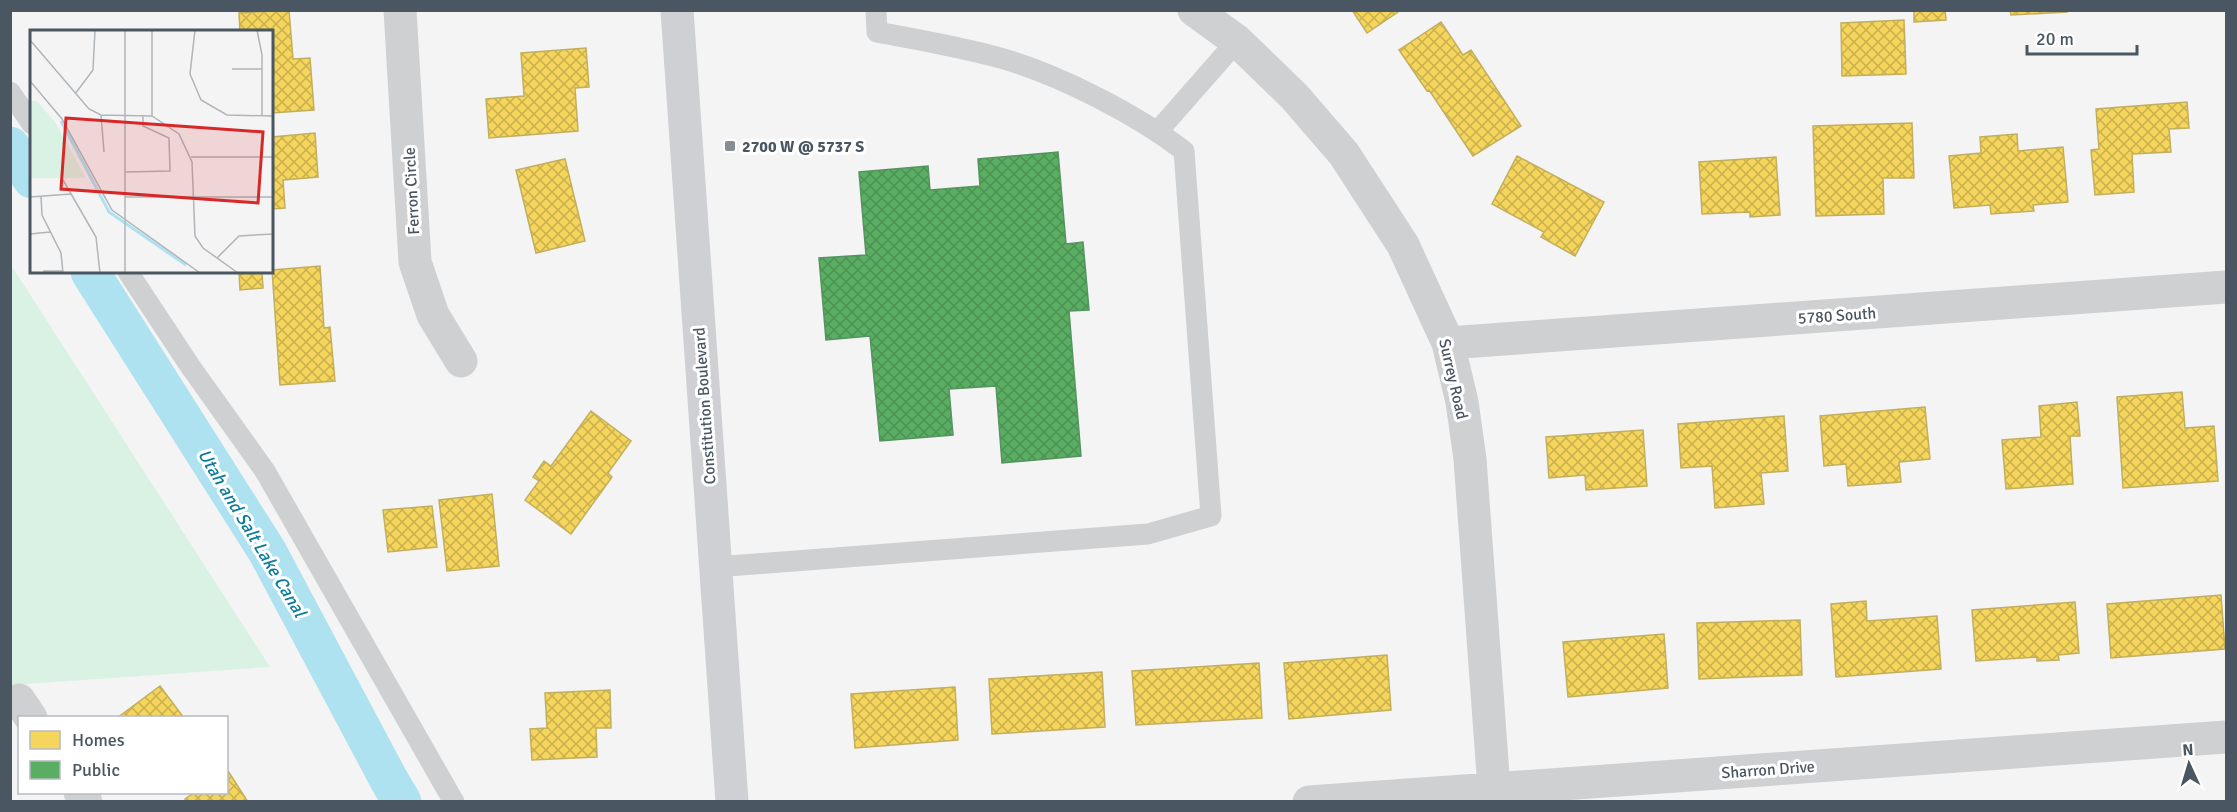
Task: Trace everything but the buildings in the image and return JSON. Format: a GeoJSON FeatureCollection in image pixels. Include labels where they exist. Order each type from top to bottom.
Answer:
{"type":"FeatureCollection","features":[{"type":"Feature","properties":{"kind":"main road","name":"Constitution Boulevard"},"geometry":{"type":"LineString","coordinates":[[677,10],[732,801]]}},
{"type":"Feature","properties":{"kind":"street","name":"Ferron Circle"},"geometry":{"type":"LineString","coordinates":[[400,10],[415,262],[433,315],[461,361]]}},
{"type":"Feature","properties":{"kind":"street","name":"Surrey Road"},"geometry":{"type":"LineString","coordinates":[[1194,10],[1238,41],[1294,96],[1344,154],[1403,245],[1448,344],[1462,402],[1470,459],[1495,795]]}},
{"type":"Feature","properties":{"kind":"street","name":"5780 South"},"geometry":{"type":"LineString","coordinates":[[1448,344],[2226,287]]}},
{"type":"Feature","properties":{"kind":"street","name":"Sharron Drive"},"geometry":{"type":"LineString","coordinates":[[1309,801],[1495,795],[2226,737]]}},
{"type":"Feature","properties":{"kind":"lane"},"geometry":{"type":"LineString","coordinates":[[716,567],[1148,534],[1211,516],[1184,151],[1158,131],[1067,83],[1005,60],[941,43],[877,32],[876,10]]}},
{"type":"Feature","properties":{"kind":"lane"},"geometry":{"type":"LineString","coordinates":[[1158,131],[1238,41]]}},
{"type":"Feature","properties":{"kind":"lane"},"geometry":{"type":"LineString","coordinates":[[10,92],[30,121]]}},
{"type":"Feature","properties":{"kind":"lane"},"geometry":{"type":"LineString","coordinates":[[129,273],[190,366],[265,471],[454,801]]}},
{"type":"Feature","properties":{"kind":"green space"},"geometry":{"type":"Polygon","coordinates":[[[11,265],[270,667],[11,685],[11,265]]]}},
{"type":"Feature","properties":{"kind":"waterway","name":"Utah and Salt Lake Canal"},"geometry":{"type":"LineString","coordinates":[[10,146],[30,176]]}},
{"type":"Feature","properties":{"kind":"waterway","name":"Utah and Salt Lake Canal"},"geometry":{"type":"LineString","coordinates":[[91,273],[267,551],[402,802]]}},
{"type":"Feature","properties":{"kind":"place","name":"2700 W @ 5737 S"},"geometry":{"type":"Point","coordinates":[730,146]}}]}
